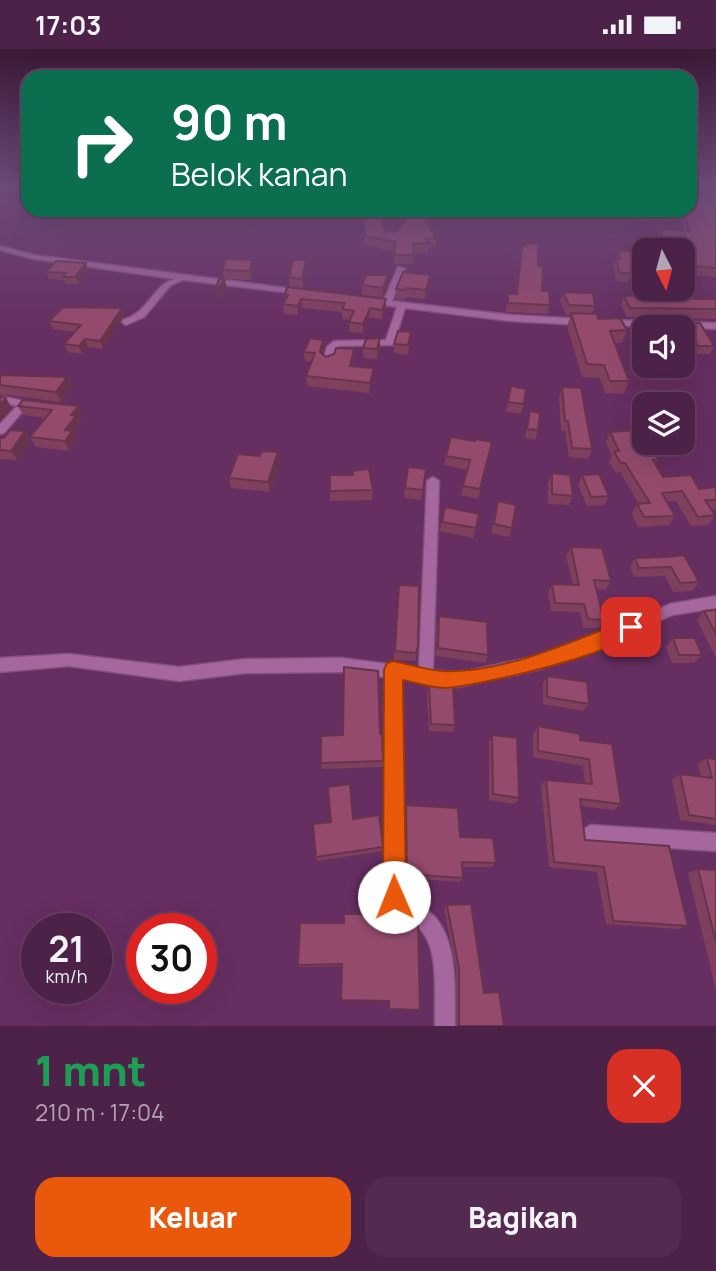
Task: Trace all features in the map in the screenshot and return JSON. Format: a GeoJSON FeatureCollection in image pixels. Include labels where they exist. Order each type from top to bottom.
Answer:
{"type":"FeatureCollection","features":[{"type":"Feature","properties":{"kind":"street"},"geometry":{"type":"LineString","coordinates":[[0,248],[34,257],[183,279],[318,294]]}},
{"type":"Feature","properties":{"kind":"street"},"geometry":{"type":"LineString","coordinates":[[387,303],[401,269]]}},
{"type":"Feature","properties":{"kind":"street"},"geometry":{"type":"LineString","coordinates":[[125,322],[136,319],[153,305],[168,282],[183,279]]}},
{"type":"Feature","properties":{"kind":"street"},"geometry":{"type":"LineString","coordinates":[[360,299],[511,318],[632,323]]}},
{"type":"Feature","properties":{"kind":"street"},"geometry":{"type":"LineString","coordinates":[[328,361],[332,347],[337,343],[390,343],[402,304]]}},
{"type":"Feature","properties":{"kind":"street"},"geometry":{"type":"LineString","coordinates":[[695,325],[716,326]]}},
{"type":"Feature","properties":{"kind":"street"},"geometry":{"type":"LineString","coordinates":[[0,399],[36,405]]}},
{"type":"Feature","properties":{"kind":"street"},"geometry":{"type":"LineString","coordinates":[[0,432],[24,404]]}},
{"type":"Feature","properties":{"kind":"street"},"geometry":{"type":"LineString","coordinates":[[426,676],[433,481]]}},
{"type":"Feature","properties":{"kind":"street"},"geometry":{"type":"LineString","coordinates":[[0,666],[69,660],[179,674],[246,666],[341,665],[458,680],[537,663],[614,636],[670,610],[716,602]]}},
{"type":"Feature","properties":{"kind":"street"},"geometry":{"type":"LineString","coordinates":[[393,670],[394,897],[430,925],[438,942],[444,973],[445,1026]]}},
{"type":"Feature","properties":{"kind":"street"},"geometry":{"type":"LineString","coordinates":[[591,834],[716,842]]}},
{"type":"Feature","properties":{"kind":"building"},"geometry":{"type":"Polygon","coordinates":[[[365,234],[433,234],[436,238],[426,239],[429,243],[413,244],[414,255],[395,255],[395,242],[365,236],[365,234]]]}},
{"type":"Feature","properties":{"kind":"building"},"geometry":{"type":"Polygon","coordinates":[[[662,234],[716,234],[716,268],[695,266],[695,238],[662,238],[662,234]]]}},
{"type":"Feature","properties":{"kind":"building"},"geometry":{"type":"Polygon","coordinates":[[[526,243],[538,244],[538,266],[543,267],[542,291],[549,291],[550,305],[508,303],[508,294],[517,294],[522,246],[526,246],[526,243]]]}},
{"type":"Feature","properties":{"kind":"building"},"geometry":{"type":"Polygon","coordinates":[[[619,250],[632,252],[631,274],[619,272],[616,258],[620,259],[619,250]]]}},
{"type":"Feature","properties":{"kind":"building"},"geometry":{"type":"Polygon","coordinates":[[[226,259],[252,260],[250,271],[222,270],[226,259]]]}},
{"type":"Feature","properties":{"kind":"building"},"geometry":{"type":"Polygon","coordinates":[[[293,260],[306,260],[302,279],[289,277],[293,260]]]}},
{"type":"Feature","properties":{"kind":"building"},"geometry":{"type":"Polygon","coordinates":[[[56,261],[86,263],[75,277],[63,277],[66,273],[46,272],[56,261]]]}},
{"type":"Feature","properties":{"kind":"building"},"geometry":{"type":"Polygon","coordinates":[[[403,272],[430,275],[426,290],[396,289],[403,272]]]}},
{"type":"Feature","properties":{"kind":"building"},"geometry":{"type":"Polygon","coordinates":[[[366,275],[388,275],[383,288],[362,285],[366,275]]]}},
{"type":"Feature","properties":{"kind":"building"},"geometry":{"type":"Polygon","coordinates":[[[219,279],[225,280],[215,291],[219,279]]]}},
{"type":"Feature","properties":{"kind":"building"},"geometry":{"type":"Polygon","coordinates":[[[287,287],[386,299],[382,310],[370,308],[363,324],[349,322],[354,311],[342,309],[345,303],[301,299],[298,306],[283,304],[288,295],[285,295],[287,287]]]}},
{"type":"Feature","properties":{"kind":"building"},"geometry":{"type":"Polygon","coordinates":[[[563,292],[593,293],[595,306],[569,305],[563,292]]]}},
{"type":"Feature","properties":{"kind":"building"},"geometry":{"type":"Polygon","coordinates":[[[624,296],[632,296],[632,301],[716,299],[716,309],[630,308],[624,296]]]}},
{"type":"Feature","properties":{"kind":"building"},"geometry":{"type":"Polygon","coordinates":[[[63,307],[122,308],[100,341],[85,339],[79,346],[64,344],[81,325],[49,321],[63,307]]]}},
{"type":"Feature","properties":{"kind":"building"},"geometry":{"type":"Polygon","coordinates":[[[571,313],[597,314],[598,319],[620,318],[627,330],[610,331],[629,381],[610,381],[604,365],[587,364],[571,313]]]}},
{"type":"Feature","properties":{"kind":"building"},"geometry":{"type":"Polygon","coordinates":[[[695,323],[700,323],[714,346],[698,346],[695,341],[695,323]]]}},
{"type":"Feature","properties":{"kind":"building"},"geometry":{"type":"Polygon","coordinates":[[[398,331],[411,332],[408,345],[394,344],[398,331]]]}},
{"type":"Feature","properties":{"kind":"building"},"geometry":{"type":"Polygon","coordinates":[[[310,338],[323,340],[320,352],[326,357],[334,354],[336,348],[354,349],[350,366],[374,368],[370,383],[306,376],[315,353],[304,352],[310,338]]]}},
{"type":"Feature","properties":{"kind":"building"},"geometry":{"type":"Polygon","coordinates":[[[380,338],[377,349],[363,348],[366,339],[380,338]]]}},
{"type":"Feature","properties":{"kind":"building"},"geometry":{"type":"Polygon","coordinates":[[[0,375],[67,377],[56,392],[0,385],[0,375]]]}},
{"type":"Feature","properties":{"kind":"building"},"geometry":{"type":"Polygon","coordinates":[[[511,386],[526,389],[524,404],[508,402],[511,386]]]}},
{"type":"Feature","properties":{"kind":"building"},"geometry":{"type":"Polygon","coordinates":[[[562,387],[581,388],[592,449],[572,448],[568,421],[565,421],[562,387]]]}},
{"type":"Feature","properties":{"kind":"building"},"geometry":{"type":"Polygon","coordinates":[[[23,400],[78,406],[71,415],[76,416],[65,430],[72,431],[65,441],[30,437],[52,410],[18,406],[23,400]]]}},
{"type":"Feature","properties":{"kind":"building"},"geometry":{"type":"Polygon","coordinates":[[[530,411],[540,413],[538,430],[527,429],[530,411]]]}},
{"type":"Feature","properties":{"kind":"building"},"geometry":{"type":"Polygon","coordinates":[[[10,430],[25,431],[11,451],[0,450],[0,438],[4,438],[10,430]]]}},
{"type":"Feature","properties":{"kind":"building"},"geometry":{"type":"Polygon","coordinates":[[[632,430],[632,455],[655,455],[658,459],[653,460],[663,477],[691,475],[699,489],[716,487],[716,500],[705,500],[715,515],[698,517],[682,491],[662,493],[675,516],[644,517],[637,504],[650,503],[625,463],[621,463],[614,452],[619,451],[610,432],[632,430]]]}},
{"type":"Feature","properties":{"kind":"building"},"geometry":{"type":"Polygon","coordinates":[[[451,437],[492,442],[480,489],[463,486],[470,460],[446,456],[451,437]]]}},
{"type":"Feature","properties":{"kind":"building"},"geometry":{"type":"Polygon","coordinates":[[[262,451],[278,452],[268,482],[229,478],[238,454],[260,456],[262,451]]]}},
{"type":"Feature","properties":{"kind":"building"},"geometry":{"type":"Polygon","coordinates":[[[408,467],[426,469],[423,490],[405,488],[408,467]]]}},
{"type":"Feature","properties":{"kind":"building"},"geometry":{"type":"Polygon","coordinates":[[[369,469],[373,490],[330,491],[330,475],[353,475],[352,471],[369,469]]]}},
{"type":"Feature","properties":{"kind":"building"},"geometry":{"type":"Polygon","coordinates":[[[552,473],[570,475],[573,496],[552,494],[552,473]]]}},
{"type":"Feature","properties":{"kind":"building"},"geometry":{"type":"Polygon","coordinates":[[[599,474],[609,496],[591,497],[582,475],[599,474]]]}},
{"type":"Feature","properties":{"kind":"building"},"geometry":{"type":"Polygon","coordinates":[[[498,501],[516,505],[512,528],[494,524],[498,501]]]}},
{"type":"Feature","properties":{"kind":"building"},"geometry":{"type":"Polygon","coordinates":[[[445,507],[479,514],[476,528],[442,522],[445,507]]]}},
{"type":"Feature","properties":{"kind":"building"},"geometry":{"type":"Polygon","coordinates":[[[571,547],[602,548],[611,581],[594,580],[604,620],[588,619],[584,604],[555,603],[552,584],[579,585],[571,547]]]}},
{"type":"Feature","properties":{"kind":"building"},"geometry":{"type":"Polygon","coordinates":[[[684,555],[699,582],[680,583],[671,567],[639,568],[635,558],[666,557],[684,555]]]}},
{"type":"Feature","properties":{"kind":"building"},"geometry":{"type":"Polygon","coordinates":[[[399,585],[419,586],[416,653],[395,651],[399,585]]]}},
{"type":"Feature","properties":{"kind":"building"},"geometry":{"type":"Polygon","coordinates":[[[716,610],[716,634],[704,611],[716,610]]]}},
{"type":"Feature","properties":{"kind":"building"},"geometry":{"type":"Polygon","coordinates":[[[439,616],[487,622],[488,655],[438,648],[439,616]]]}},
{"type":"Feature","properties":{"kind":"building"},"geometry":{"type":"Polygon","coordinates":[[[673,638],[695,638],[702,655],[679,655],[673,638]]]}},
{"type":"Feature","properties":{"kind":"building"},"geometry":{"type":"Polygon","coordinates":[[[344,667],[378,671],[383,761],[321,763],[321,736],[343,735],[344,667]]]}},
{"type":"Feature","properties":{"kind":"building"},"geometry":{"type":"Polygon","coordinates":[[[547,676],[587,682],[589,704],[547,697],[547,676]]]}},
{"type":"Feature","properties":{"kind":"building"},"geometry":{"type":"Polygon","coordinates":[[[429,685],[453,686],[455,725],[431,724],[429,685]]]}},
{"type":"Feature","properties":{"kind":"building"},"geometry":{"type":"Polygon","coordinates":[[[538,726],[580,734],[580,740],[612,744],[621,804],[580,799],[585,840],[669,846],[688,926],[613,921],[604,867],[554,862],[546,780],[592,784],[589,759],[538,751],[538,726]]]}},
{"type":"Feature","properties":{"kind":"building"},"geometry":{"type":"Polygon","coordinates":[[[492,735],[517,738],[519,798],[493,794],[492,735]]]}},
{"type":"Feature","properties":{"kind":"building"},"geometry":{"type":"Polygon","coordinates":[[[707,758],[716,759],[716,819],[689,815],[680,774],[712,778],[707,758]]]}},
{"type":"Feature","properties":{"kind":"building"},"geometry":{"type":"Polygon","coordinates":[[[350,784],[353,819],[379,815],[383,847],[316,857],[313,824],[331,822],[328,787],[350,784]]]}},
{"type":"Feature","properties":{"kind":"building"},"geometry":{"type":"Polygon","coordinates":[[[406,805],[458,808],[460,837],[493,838],[496,863],[462,862],[463,878],[407,874],[406,805]]]}},
{"type":"Feature","properties":{"kind":"building"},"geometry":{"type":"Polygon","coordinates":[[[698,869],[716,870],[716,943],[698,869]]]}},
{"type":"Feature","properties":{"kind":"building"},"geometry":{"type":"Polygon","coordinates":[[[471,904],[484,993],[499,992],[504,1026],[459,1026],[459,968],[447,905],[471,904]]]}},
{"type":"Feature","properties":{"kind":"building"},"geometry":{"type":"Polygon","coordinates":[[[344,914],[373,914],[373,921],[412,922],[418,926],[420,1010],[389,1009],[389,1001],[341,1000],[342,964],[298,965],[300,923],[344,923],[344,914]]]}},
{"type":"Feature","properties":{"kind":"route"},"geometry":{"type":"LineString","coordinates":[[394,897],[393,670],[442,679],[458,680],[481,676],[537,663],[614,636],[631,627]]}}]}
